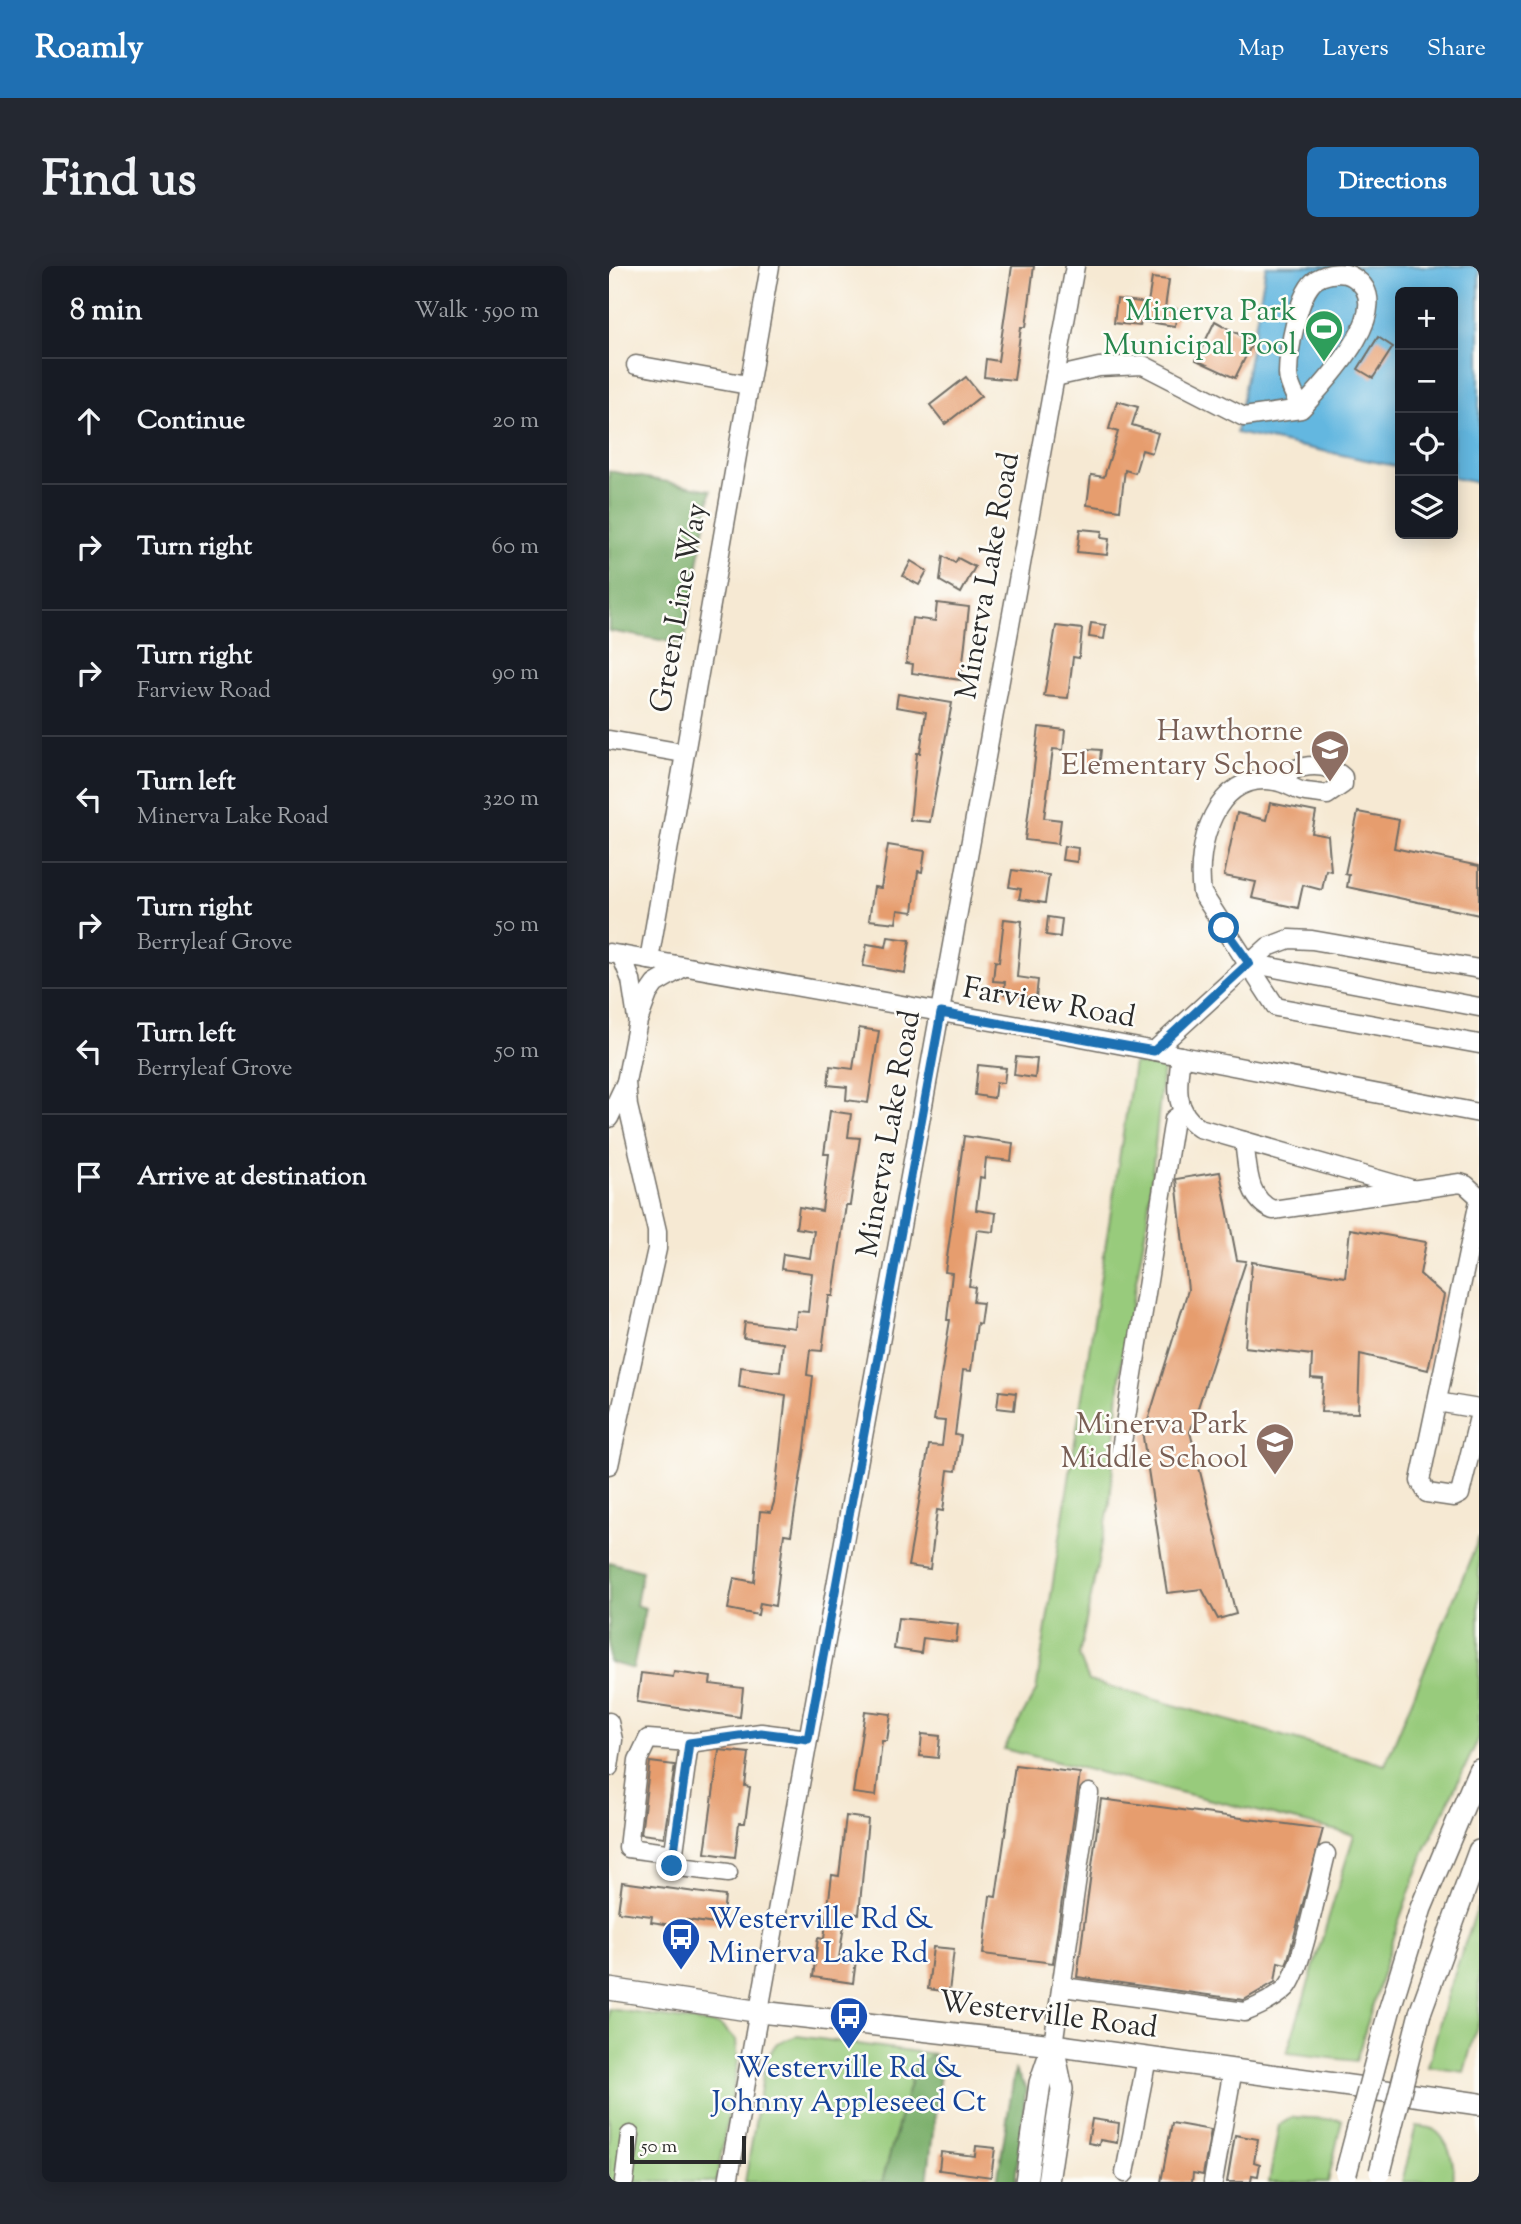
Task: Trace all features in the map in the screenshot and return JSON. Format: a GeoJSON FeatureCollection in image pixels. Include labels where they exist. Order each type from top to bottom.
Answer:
{"type":"FeatureCollection","features":[{"type":"Feature","properties":{"kind":"main road"},"geometry":{"type":"LineString","coordinates":[[1345,2179],[1390,2008],[1421,1908],[1477,1774]]}},
{"type":"Feature","properties":{"kind":"main road"},"geometry":{"type":"LineString","coordinates":[[1380,2179],[1420,2014],[1479,1851]]}},
{"type":"Feature","properties":{"kind":"main road","name":"Westerville Road"},"geometry":{"type":"LineString","coordinates":[[609,1989],[761,2012],[1053,2045],[1479,2104]]}},
{"type":"Feature","properties":{"kind":"main road"},"geometry":{"type":"LineString","coordinates":[[1026,2182],[1040,2083],[1053,2045]]}},
{"type":"Feature","properties":{"kind":"main road"},"geometry":{"type":"LineString","coordinates":[[1048,2182],[1062,2089],[1053,2045]]}},
{"type":"Feature","properties":{"kind":"street","name":"Green Line Way"},"geometry":{"type":"LineString","coordinates":[[649,960],[770,266]]}},
{"type":"Feature","properties":{"kind":"street","name":"Minerva Lake Road"},"geometry":{"type":"LineString","coordinates":[[728,2182],[761,2012],[808,1739],[941,1013],[983,765],[1075,266]]}},
{"type":"Feature","properties":{"kind":"street"},"geometry":{"type":"LineString","coordinates":[[1055,377],[1099,367],[1143,365],[1244,417],[1301,409],[1340,364],[1360,332],[1370,306],[1365,285],[1350,275],[1331,274],[1315,280],[1301,301],[1288,377],[1301,409]]}},
{"type":"Feature","properties":{"kind":"street"},"geometry":{"type":"LineString","coordinates":[[636,365],[748,385]]}},
{"type":"Feature","properties":{"kind":"street"},"geometry":{"type":"LineString","coordinates":[[609,740],[683,753]]}},
{"type":"Feature","properties":{"kind":"street"},"geometry":{"type":"LineString","coordinates":[[1275,781],[1249,783],[1230,791],[1217,807],[1209,827],[1199,875],[1202,892],[1276,1007],[1479,1044]]}},
{"type":"Feature","properties":{"kind":"street"},"geometry":{"type":"LineString","coordinates":[[1154,1051],[1268,947],[1289,939],[1312,940],[1479,969]]}},
{"type":"Feature","properties":{"kind":"street"},"geometry":{"type":"LineString","coordinates":[[615,954],[631,980],[638,1021]]}},
{"type":"Feature","properties":{"kind":"street","name":"Farview Road"},"geometry":{"type":"LineString","coordinates":[[615,954],[1154,1051],[1479,1113]]}},
{"type":"Feature","properties":{"kind":"street"},"geometry":{"type":"LineString","coordinates":[[1249,963],[1479,1007]]}},
{"type":"Feature","properties":{"kind":"street"},"geometry":{"type":"LineString","coordinates":[[609,1118],[626,1082],[638,1021],[648,993],[655,984],[684,967]]}},
{"type":"Feature","properties":{"kind":"street"},"geometry":{"type":"LineString","coordinates":[[1181,1056],[1178,1093],[1183,1114],[1199,1128],[1415,1190]]}},
{"type":"Feature","properties":{"kind":"street"},"geometry":{"type":"LineString","coordinates":[[609,1465],[657,1249],[657,1231],[628,1106],[626,1082]]}},
{"type":"Feature","properties":{"kind":"street"},"geometry":{"type":"LineString","coordinates":[[1120,1455],[1174,1119],[1183,1114]]}},
{"type":"Feature","properties":{"kind":"street"},"geometry":{"type":"LineString","coordinates":[[1244,1141],[1252,1191],[1256,1200],[1273,1210],[1460,1183],[1466,1185],[1479,1199],[1420,1481],[1427,1493],[1454,1497],[1460,1493],[1479,1417]]}},
{"type":"Feature","properties":{"kind":"street"},"geometry":{"type":"LineString","coordinates":[[1437,1402],[1479,1409]]}},
{"type":"Feature","properties":{"kind":"street"},"geometry":{"type":"LineString","coordinates":[[609,1722],[613,1740],[609,1767]]}},
{"type":"Feature","properties":{"kind":"street"},"geometry":{"type":"LineString","coordinates":[[674,1854],[628,1848],[638,1760],[648,1739],[690,1742],[761,1733],[808,1739]]}},
{"type":"Feature","properties":{"kind":"street"},"geometry":{"type":"LineString","coordinates":[[690,1742],[672,1866],[728,1874]]}},
{"type":"Feature","properties":{"kind":"street"},"geometry":{"type":"LineString","coordinates":[[1053,2045],[1089,1793]]}},
{"type":"Feature","properties":{"kind":"street"},"geometry":{"type":"LineString","coordinates":[[1063,1987],[1245,2012],[1267,2003],[1289,1985],[1304,1941],[1326,1854]]}},
{"type":"Feature","properties":{"kind":"street"},"geometry":{"type":"LineString","coordinates":[[1125,2173],[1147,2058]]}},
{"type":"Feature","properties":{"kind":"street"},"geometry":{"type":"LineString","coordinates":[[1213,2182],[1233,2069]]}},
{"type":"Feature","properties":{"kind":"street"},"geometry":{"type":"LineString","coordinates":[[624,2182],[630,2135]]}},
{"type":"Feature","properties":{"kind":"green space"},"geometry":{"type":"Polygon","coordinates":[[[609,471],[711,490],[684,644],[609,631],[609,471]]]}},
{"type":"Feature","properties":{"kind":"green space"},"geometry":{"type":"Polygon","coordinates":[[[1134,1063],[1163,1068],[1147,1222],[1121,1364],[1110,1503],[1079,1656],[1089,1681],[1385,1765],[1479,1538],[1479,1738],[1425,1850],[1394,1934],[1356,2061],[1287,2053],[1354,1835],[1004,1749],[1036,1691],[1134,1063]]]}},
{"type":"Feature","properties":{"kind":"green space"},"geometry":{"type":"Polygon","coordinates":[[[609,1562],[642,1571],[636,1605],[645,1608],[633,1669],[609,1662],[609,1562]]]}},
{"type":"Feature","properties":{"kind":"green space"},"geometry":{"type":"Polygon","coordinates":[[[1479,1903],[1479,2019],[1464,2072],[1428,2067],[1447,1995],[1479,1903]]]}},
{"type":"Feature","properties":{"kind":"green space"},"geometry":{"type":"Polygon","coordinates":[[[609,2009],[720,2025],[736,2040],[738,2062],[716,2182],[609,2182],[609,2009]]]}},
{"type":"Feature","properties":{"kind":"green space"},"geometry":{"type":"Polygon","coordinates":[[[797,2036],[933,2054],[914,2069],[882,2182],[745,2182],[766,2058],[777,2043],[797,2036]]]}},
{"type":"Feature","properties":{"kind":"green space"},"geometry":{"type":"Polygon","coordinates":[[[933,2054],[941,2065],[927,2182],[882,2182],[914,2069],[933,2054]]]}},
{"type":"Feature","properties":{"kind":"green space"},"geometry":{"type":"Polygon","coordinates":[[[1015,2070],[1026,2088],[1015,2182],[997,2182],[1015,2070]]]}},
{"type":"Feature","properties":{"kind":"green space"},"geometry":{"type":"Polygon","coordinates":[[[1293,2117],[1342,2120],[1328,2182],[1269,2182],[1279,2125],[1293,2117]]]}},
{"type":"Feature","properties":{"kind":"green space"},"geometry":{"type":"Polygon","coordinates":[[[1416,2126],[1433,2129],[1443,2139],[1452,2161],[1453,2182],[1402,2182],[1416,2126]]]}},
{"type":"Feature","properties":{"kind":"water","name":"Minerva Park Municipal Pool"},"geometry":{"type":"Polygon","coordinates":[[[1266,266],[1479,266],[1479,483],[1458,479],[1458,287],[1395,287],[1395,466],[1236,433],[1266,266]]]}},
{"type":"Feature","properties":{"kind":"building"},"geometry":{"type":"Polygon","coordinates":[[[1012,266],[1034,266],[1026,327],[1021,327],[1014,380],[984,377],[986,359],[998,361],[1012,266]]]}},
{"type":"Feature","properties":{"kind":"building"},"geometry":{"type":"Polygon","coordinates":[[[1152,278],[1169,280],[1165,308],[1177,309],[1175,326],[1141,321],[1140,326],[1114,323],[1117,299],[1148,303],[1152,278]]]}},
{"type":"Feature","properties":{"kind":"building"},"geometry":{"type":"Polygon","coordinates":[[[1215,321],[1253,342],[1235,378],[1196,360],[1215,321]]]}},
{"type":"Feature","properties":{"kind":"building"},"geometry":{"type":"Polygon","coordinates":[[[1378,337],[1393,347],[1373,378],[1358,369],[1378,337]]]}},
{"type":"Feature","properties":{"kind":"building"},"geometry":{"type":"Polygon","coordinates":[[[966,377],[981,396],[945,424],[930,405],[966,377]]]}},
{"type":"Feature","properties":{"kind":"building"},"geometry":{"type":"Polygon","coordinates":[[[1117,401],[1138,407],[1132,425],[1158,433],[1152,453],[1142,450],[1135,473],[1125,470],[1120,510],[1087,505],[1091,475],[1104,477],[1118,432],[1109,429],[1117,401]]]}},
{"type":"Feature","properties":{"kind":"building"},"geometry":{"type":"Polygon","coordinates":[[[1080,529],[1102,531],[1101,538],[1109,539],[1107,555],[1077,552],[1080,529]]]}},
{"type":"Feature","properties":{"kind":"building"},"geometry":{"type":"Polygon","coordinates":[[[943,556],[955,563],[958,558],[975,567],[961,593],[940,581],[943,556]]]}},
{"type":"Feature","properties":{"kind":"building"},"geometry":{"type":"Polygon","coordinates":[[[911,561],[927,571],[919,585],[903,576],[911,561]]]}},
{"type":"Feature","properties":{"kind":"building"},"geometry":{"type":"Polygon","coordinates":[[[937,603],[969,607],[961,680],[912,673],[913,664],[906,663],[912,618],[935,621],[937,603]]]}},
{"type":"Feature","properties":{"kind":"building"},"geometry":{"type":"Polygon","coordinates":[[[1091,623],[1106,625],[1104,639],[1089,637],[1091,623]]]}},
{"type":"Feature","properties":{"kind":"building"},"geometry":{"type":"Polygon","coordinates":[[[1056,626],[1082,629],[1079,658],[1073,657],[1068,698],[1044,696],[1056,626]]]}},
{"type":"Feature","properties":{"kind":"building"},"geometry":{"type":"Polygon","coordinates":[[[898,694],[952,703],[930,822],[910,820],[917,753],[920,753],[926,712],[896,707],[898,694]]]}},
{"type":"Feature","properties":{"kind":"building"},"geometry":{"type":"Polygon","coordinates":[[[1039,727],[1065,730],[1063,750],[1053,749],[1044,818],[1061,820],[1058,844],[1025,840],[1039,727]]]}},
{"type":"Feature","properties":{"kind":"building"},"geometry":{"type":"Polygon","coordinates":[[[1087,749],[1101,750],[1099,768],[1085,766],[1087,749]]]}},
{"type":"Feature","properties":{"kind":"building"},"geometry":{"type":"Polygon","coordinates":[[[1270,803],[1316,812],[1312,833],[1328,836],[1331,871],[1326,870],[1322,890],[1303,885],[1298,908],[1252,898],[1256,882],[1224,876],[1237,813],[1266,820],[1270,803]]]}},
{"type":"Feature","properties":{"kind":"building"},"geometry":{"type":"Polygon","coordinates":[[[1358,812],[1399,820],[1394,848],[1479,866],[1479,915],[1347,887],[1349,875],[1345,874],[1358,812]]]}},
{"type":"Feature","properties":{"kind":"building"},"geometry":{"type":"Polygon","coordinates":[[[888,845],[925,851],[922,872],[918,871],[913,912],[898,910],[896,923],[869,920],[874,887],[881,888],[888,845]]]}},
{"type":"Feature","properties":{"kind":"building"},"geometry":{"type":"Polygon","coordinates":[[[1064,846],[1078,848],[1077,862],[1062,860],[1064,846]]]}},
{"type":"Feature","properties":{"kind":"building"},"geometry":{"type":"Polygon","coordinates":[[[1012,870],[1049,875],[1045,903],[1019,899],[1021,889],[1009,887],[1012,870]]]}},
{"type":"Feature","properties":{"kind":"building"},"geometry":{"type":"Polygon","coordinates":[[[1048,917],[1062,919],[1060,937],[1046,935],[1048,917]]]}},
{"type":"Feature","properties":{"kind":"building"},"geometry":{"type":"Polygon","coordinates":[[[1004,919],[1022,921],[1017,977],[1038,980],[1036,998],[1004,994],[1005,982],[993,981],[995,961],[999,962],[1004,919]]]}},
{"type":"Feature","properties":{"kind":"building"},"geometry":{"type":"Polygon","coordinates":[[[888,937],[910,940],[905,973],[863,966],[867,944],[886,947],[888,937]]]}},
{"type":"Feature","properties":{"kind":"building"},"geometry":{"type":"Polygon","coordinates":[[[859,1028],[879,1031],[868,1103],[846,1100],[847,1087],[828,1085],[830,1066],[853,1069],[859,1028]]]}},
{"type":"Feature","properties":{"kind":"building"},"geometry":{"type":"Polygon","coordinates":[[[1016,1057],[1037,1059],[1035,1078],[1014,1075],[1016,1057]]]}},
{"type":"Feature","properties":{"kind":"building"},"geometry":{"type":"Polygon","coordinates":[[[978,1065],[1006,1068],[1004,1083],[996,1082],[994,1098],[975,1095],[978,1065]]]}},
{"type":"Feature","properties":{"kind":"building"},"geometry":{"type":"Polygon","coordinates":[[[830,1111],[851,1114],[848,1137],[860,1138],[850,1205],[846,1205],[833,1296],[829,1296],[822,1351],[810,1350],[807,1375],[813,1376],[791,1535],[784,1534],[775,1606],[760,1603],[758,1615],[728,1609],[734,1578],[754,1582],[760,1511],[771,1512],[774,1502],[786,1395],[739,1387],[741,1367],[780,1372],[783,1343],[743,1338],[745,1322],[795,1328],[797,1311],[808,1312],[812,1273],[781,1269],[783,1254],[810,1258],[814,1231],[796,1228],[799,1207],[822,1211],[829,1154],[824,1154],[830,1111]]]}},
{"type":"Feature","properties":{"kind":"building"},"geometry":{"type":"Polygon","coordinates":[[[964,1136],[1013,1143],[1011,1161],[986,1158],[984,1178],[980,1177],[976,1210],[996,1213],[994,1232],[977,1230],[969,1286],[975,1287],[973,1302],[983,1303],[980,1324],[977,1323],[971,1371],[963,1370],[955,1435],[961,1436],[956,1471],[948,1470],[943,1511],[937,1510],[930,1569],[908,1566],[929,1445],[942,1446],[945,1421],[934,1420],[950,1320],[947,1320],[952,1273],[945,1272],[964,1136]]]}},
{"type":"Feature","properties":{"kind":"building"},"geometry":{"type":"Polygon","coordinates":[[[1220,1172],[1237,1260],[1246,1261],[1190,1432],[1236,1614],[1218,1619],[1202,1589],[1167,1593],[1143,1437],[1188,1290],[1176,1179],[1220,1172]]]}},
{"type":"Feature","properties":{"kind":"building"},"geometry":{"type":"Polygon","coordinates":[[[1350,1229],[1426,1242],[1420,1274],[1444,1295],[1428,1370],[1360,1354],[1358,1413],[1321,1412],[1323,1379],[1311,1378],[1312,1355],[1245,1347],[1252,1262],[1345,1277],[1350,1229]]]}},
{"type":"Feature","properties":{"kind":"building"},"geometry":{"type":"Polygon","coordinates":[[[999,1391],[1016,1393],[1014,1410],[997,1408],[999,1391]]]}},
{"type":"Feature","properties":{"kind":"building"},"geometry":{"type":"Polygon","coordinates":[[[898,1618],[958,1624],[956,1642],[923,1638],[921,1653],[894,1649],[898,1618]]]}},
{"type":"Feature","properties":{"kind":"building"},"geometry":{"type":"Polygon","coordinates":[[[674,1672],[711,1677],[710,1684],[743,1688],[740,1717],[637,1702],[641,1673],[673,1677],[674,1672]]]}},
{"type":"Feature","properties":{"kind":"building"},"geometry":{"type":"Polygon","coordinates":[[[865,1711],[891,1714],[887,1741],[882,1741],[876,1796],[853,1793],[865,1711]]]}},
{"type":"Feature","properties":{"kind":"building"},"geometry":{"type":"Polygon","coordinates":[[[922,1734],[940,1736],[938,1758],[920,1756],[922,1734]]]}},
{"type":"Feature","properties":{"kind":"building"},"geometry":{"type":"Polygon","coordinates":[[[719,1750],[749,1753],[745,1786],[750,1787],[745,1823],[739,1823],[735,1857],[705,1853],[719,1750]]]}},
{"type":"Feature","properties":{"kind":"building"},"geometry":{"type":"Polygon","coordinates":[[[650,1762],[675,1765],[664,1837],[641,1834],[650,1762]]]}},
{"type":"Feature","properties":{"kind":"building"},"geometry":{"type":"Polygon","coordinates":[[[1015,1765],[1080,1773],[1053,1963],[983,1954],[990,1896],[996,1897],[1015,1765]]]}},
{"type":"Feature","properties":{"kind":"building"},"geometry":{"type":"Polygon","coordinates":[[[1101,1799],[1323,1829],[1288,1959],[1286,1964],[1278,1962],[1275,1982],[1244,2000],[1077,1977],[1101,1799]]]}},
{"type":"Feature","properties":{"kind":"building"},"geometry":{"type":"Polygon","coordinates":[[[846,1816],[868,1819],[859,1914],[848,1913],[845,1919],[839,1958],[856,1960],[853,1983],[813,1977],[818,1938],[824,1939],[832,1875],[839,1876],[846,1816]]]}},
{"type":"Feature","properties":{"kind":"building"},"geometry":{"type":"Polygon","coordinates":[[[622,1882],[725,1896],[722,1925],[687,1920],[686,1927],[651,1922],[652,1916],[618,1912],[622,1882]]]}},
{"type":"Feature","properties":{"kind":"building"},"geometry":{"type":"Polygon","coordinates":[[[933,1947],[954,1949],[949,1992],[928,1989],[933,1947]]]}},
{"type":"Feature","properties":{"kind":"building"},"geometry":{"type":"Polygon","coordinates":[[[1092,2119],[1119,2123],[1117,2143],[1100,2140],[1099,2145],[1088,2143],[1092,2119]]]}},
{"type":"Feature","properties":{"kind":"building"},"geometry":{"type":"Polygon","coordinates":[[[1172,2123],[1211,2130],[1203,2175],[1193,2173],[1192,2182],[1161,2182],[1172,2123]]]}},
{"type":"Feature","properties":{"kind":"building"},"geometry":{"type":"Polygon","coordinates":[[[1235,2135],[1258,2139],[1254,2162],[1260,2164],[1258,2176],[1252,2175],[1251,2182],[1227,2182],[1235,2135]]]}},
{"type":"Feature","properties":{"kind":"building"},"geometry":{"type":"Polygon","coordinates":[[[976,2146],[995,2148],[991,2177],[939,2170],[941,2152],[975,2156],[976,2146]]]}},
{"type":"Feature","properties":{"kind":"place","name":"Minerva Park Municipal Pool"},"geometry":{"type":"Point","coordinates":[1324,363]}},
{"type":"Feature","properties":{"kind":"place","name":"Hawthorne Elementary School"},"geometry":{"type":"Point","coordinates":[1330,783]}},
{"type":"Feature","properties":{"kind":"place","name":"Minerva Park Middle School"},"geometry":{"type":"Point","coordinates":[1275,1476]}},
{"type":"Feature","properties":{"kind":"place","name":"Westerville Rd & Minerva Lake Rd"},"geometry":{"type":"Point","coordinates":[681,1971]}},
{"type":"Feature","properties":{"kind":"place","name":"Westerville Rd & Johnny Appleseed Ct"},"geometry":{"type":"Point","coordinates":[849,2050]}},
{"type":"Feature","properties":{"kind":"route"},"geometry":{"type":"LineString","coordinates":[[672,1866],[689,1743],[761,1733],[808,1739],[941,1013],[1154,1051],[1249,963],[1224,928]]}}]}
